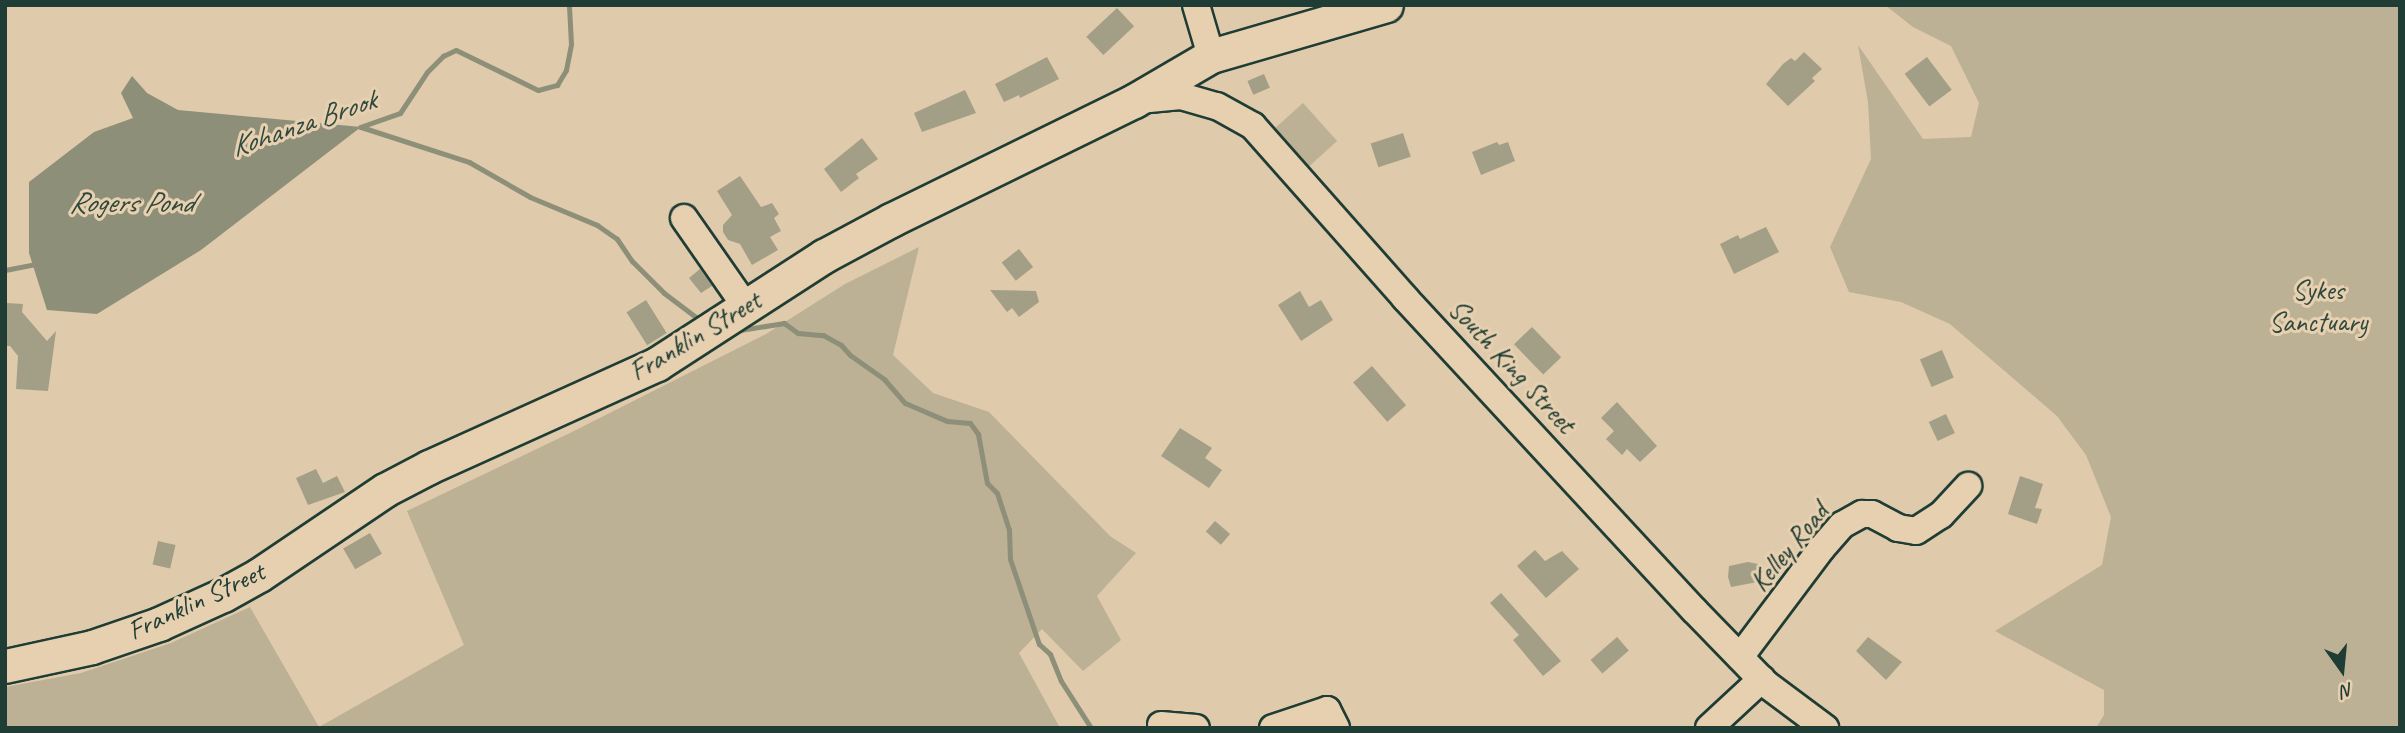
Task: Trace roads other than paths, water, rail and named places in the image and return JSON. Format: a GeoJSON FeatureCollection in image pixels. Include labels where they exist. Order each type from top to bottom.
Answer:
{"type":"FeatureCollection","features":[{"type":"Feature","properties":{"kind":"main road","name":"Franklin Street"},"geometry":{"type":"LineString","coordinates":[[5,666],[92,647],[159,624],[223,595],[259,575],[385,490],[657,364],[824,256],[1134,100],[1211,56],[1386,5]]}},
{"type":"Feature","properties":{"kind":"street"},"geometry":{"type":"LineString","coordinates":[[1196,5],[1211,56]]}},
{"type":"Feature","properties":{"kind":"street","name":"South King Street"},"geometry":{"type":"LineString","coordinates":[[1134,100],[1181,96],[1217,106],[1253,126],[1405,298],[1740,657],[1762,679],[1825,728]]}},
{"type":"Feature","properties":{"kind":"street"},"geometry":{"type":"LineString","coordinates":[[684,218],[746,307]]}},
{"type":"Feature","properties":{"kind":"street","name":"Kelley Road"},"geometry":{"type":"LineString","coordinates":[[1740,657],[1842,525],[1863,514],[1872,514],[1898,528],[1916,531],[1941,515],[1968,486]]}},
{"type":"Feature","properties":{"kind":"street"},"geometry":{"type":"LineString","coordinates":[[1709,728],[1762,679]]}},
{"type":"Feature","properties":{"kind":"street"},"geometry":{"type":"LineString","coordinates":[[1273,728],[1327,710],[1336,728]]}},
{"type":"Feature","properties":{"kind":"street"},"geometry":{"type":"LineString","coordinates":[[1161,724],[1196,728]]}},
{"type":"Feature","properties":{"kind":"water","name":"Rogers Pond"},"geometry":{"type":"Polygon","coordinates":[[[132,76],[147,93],[178,110],[361,127],[201,250],[97,314],[47,310],[29,253],[29,182],[94,132],[133,118],[121,93],[132,76]]]}},
{"type":"Feature","properties":{"kind":"waterway","name":"Kohanza Brook"},"geometry":{"type":"LineString","coordinates":[[360,127],[400,113],[427,72],[443,56],[456,50],[538,90],[557,85],[566,70],[571,44],[569,5]]}},
{"type":"Feature","properties":{"kind":"waterway"},"geometry":{"type":"LineString","coordinates":[[361,127],[469,162],[530,197],[597,225],[617,239],[632,261],[664,293],[701,321]]}},
{"type":"Feature","properties":{"kind":"waterway","name":"Kohanza Brook"},"geometry":{"type":"LineString","coordinates":[[5,270],[40,263]]}},
{"type":"Feature","properties":{"kind":"waterway"},"geometry":{"type":"LineString","coordinates":[[734,331],[784,323],[798,333],[823,335],[841,345],[850,355],[884,379],[905,403],[947,421],[970,423],[978,434],[987,483],[997,493],[1009,530],[1010,559],[1039,644],[1050,654],[1061,681],[1091,728]]}},
{"type":"Feature","properties":{"kind":"park label","name":"Sykes Sanctuary"},"geometry":{"type":"Point","coordinates":[2318,306]}}]}
